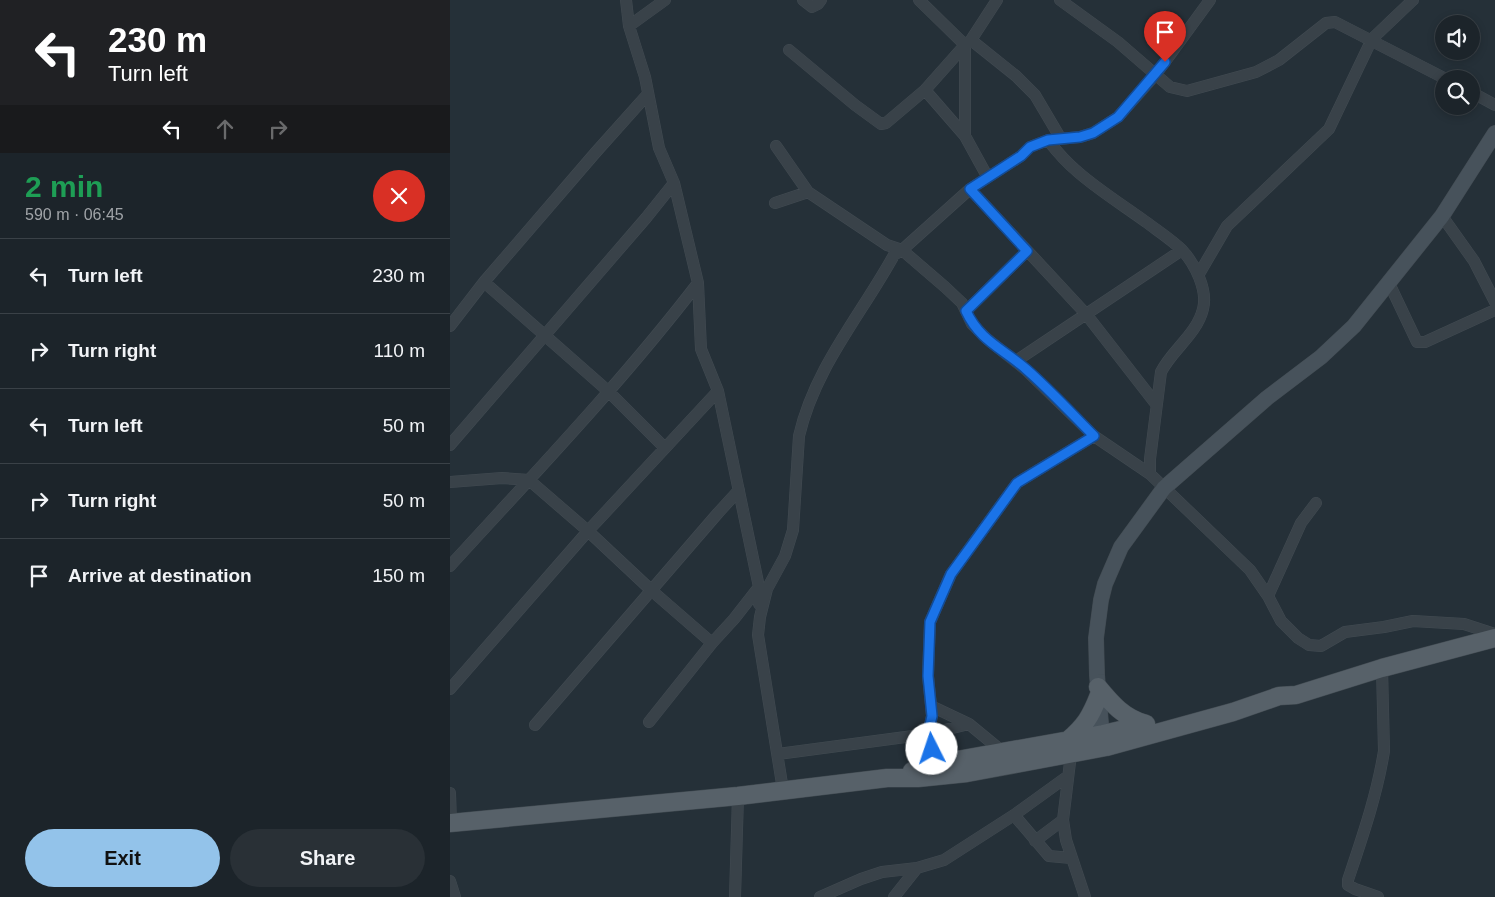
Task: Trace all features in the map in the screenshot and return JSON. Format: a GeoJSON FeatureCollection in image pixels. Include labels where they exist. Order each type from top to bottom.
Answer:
{"type":"FeatureCollection","features":[{"type":"Feature","properties":{"kind":"main road"},"geometry":{"type":"LineString","coordinates":[[450,823],[738,796],[887,778],[918,778],[968,773],[1069,747],[1105,741],[1232,712],[1279,696],[1296,695],[1495,636]]}},
{"type":"Feature","properties":{"kind":"main road"},"geometry":{"type":"LineString","coordinates":[[1105,741],[1146,724],[1270,689],[1281,688],[1296,695]]}},
{"type":"Feature","properties":{"kind":"main road"},"geometry":{"type":"LineString","coordinates":[[1069,747],[1090,718],[1099,691],[1132,720],[1146,724]]}},
{"type":"Feature","properties":{"kind":"main road"},"geometry":{"type":"LineString","coordinates":[[887,778],[936,764],[1003,752],[1069,747]]}},
{"type":"Feature","properties":{"kind":"street"},"geometry":{"type":"LineString","coordinates":[[626,0],[629,26],[645,77],[647,95],[659,148],[674,183],[698,283],[700,349],[718,390],[759,587],[758,635],[783,790]]}},
{"type":"Feature","properties":{"kind":"street"},"geometry":{"type":"LineString","coordinates":[[629,26],[666,0]]}},
{"type":"Feature","properties":{"kind":"street"},"geometry":{"type":"LineString","coordinates":[[803,0],[812,7],[821,0]]}},
{"type":"Feature","properties":{"kind":"street"},"geometry":{"type":"LineString","coordinates":[[919,0],[968,43],[1016,76],[1035,95],[1061,139]]}},
{"type":"Feature","properties":{"kind":"street"},"geometry":{"type":"LineString","coordinates":[[789,50],[880,124],[886,123],[925,90],[968,43],[997,0]]}},
{"type":"Feature","properties":{"kind":"street"},"geometry":{"type":"LineString","coordinates":[[1060,0],[1118,42],[1170,87],[1188,91],[1256,72],[1279,60],[1326,23],[1335,22],[1372,39],[1435,73]]}},
{"type":"Feature","properties":{"kind":"street"},"geometry":{"type":"LineString","coordinates":[[758,635],[760,617],[768,589],[785,556],[793,530],[799,436],[815,387],[838,344],[894,255],[970,189],[987,176],[1021,156],[1030,147],[1048,140],[1080,137],[1093,133],[1118,117],[1156,74],[1210,0]]}},
{"type":"Feature","properties":{"kind":"street"},"geometry":{"type":"LineString","coordinates":[[1199,274],[1227,226],[1329,130],[1372,39],[1413,0]]}},
{"type":"Feature","properties":{"kind":"street"},"geometry":{"type":"LineString","coordinates":[[965,136],[968,43]]}},
{"type":"Feature","properties":{"kind":"street"},"geometry":{"type":"LineString","coordinates":[[925,90],[965,136],[987,176]]}},
{"type":"Feature","properties":{"kind":"street"},"geometry":{"type":"LineString","coordinates":[[450,326],[484,282],[647,95]]}},
{"type":"Feature","properties":{"kind":"street"},"geometry":{"type":"LineString","coordinates":[[1480,97],[1495,105]]}},
{"type":"Feature","properties":{"kind":"street"},"geometry":{"type":"LineString","coordinates":[[1105,741],[1099,691],[1096,638],[1105,584],[1121,547],[1164,488],[1267,398],[1342,338],[1354,326],[1388,281],[1442,216],[1495,133]]}},
{"type":"Feature","properties":{"kind":"street"},"geometry":{"type":"LineString","coordinates":[[1048,140],[1066,162],[1079,173],[1162,233],[1182,250],[1199,274],[1204,298],[1203,309],[1194,328],[1161,372],[1150,459],[1150,474]]}},
{"type":"Feature","properties":{"kind":"street"},"geometry":{"type":"LineString","coordinates":[[776,146],[808,192],[888,245],[902,250],[962,303],[972,324],[987,339],[1016,361],[1094,436],[1150,474],[1250,570],[1268,596],[1281,622],[1298,638],[1309,645],[1321,646],[1345,632],[1413,621],[1464,624],[1495,636]]}},
{"type":"Feature","properties":{"kind":"street"},"geometry":{"type":"LineString","coordinates":[[450,445],[674,183]]}},
{"type":"Feature","properties":{"kind":"street"},"geometry":{"type":"LineString","coordinates":[[970,189],[1086,314],[1156,404]]}},
{"type":"Feature","properties":{"kind":"street"},"geometry":{"type":"LineString","coordinates":[[775,203],[808,192]]}},
{"type":"Feature","properties":{"kind":"street"},"geometry":{"type":"LineString","coordinates":[[1442,216],[1474,261],[1495,302]]}},
{"type":"Feature","properties":{"kind":"street"},"geometry":{"type":"LineString","coordinates":[[1016,361],[1182,250]]}},
{"type":"Feature","properties":{"kind":"street"},"geometry":{"type":"LineString","coordinates":[[966,311],[1027,251]]}},
{"type":"Feature","properties":{"kind":"street"},"geometry":{"type":"LineString","coordinates":[[1388,281],[1418,342],[1425,342],[1495,310]]}},
{"type":"Feature","properties":{"kind":"street"},"geometry":{"type":"LineString","coordinates":[[484,282],[608,392],[664,447]]}},
{"type":"Feature","properties":{"kind":"street"},"geometry":{"type":"LineString","coordinates":[[450,566],[608,392],[698,283]]}},
{"type":"Feature","properties":{"kind":"street"},"geometry":{"type":"LineString","coordinates":[[450,689],[588,531],[718,390]]}},
{"type":"Feature","properties":{"kind":"street"},"geometry":{"type":"LineString","coordinates":[[936,764],[928,734],[932,716],[928,676],[930,622],[951,574],[1017,483],[1094,436]]}},
{"type":"Feature","properties":{"kind":"street"},"geometry":{"type":"LineString","coordinates":[[450,482],[502,478],[529,480],[588,531],[650,590],[712,643]]}},
{"type":"Feature","properties":{"kind":"street"},"geometry":{"type":"LineString","coordinates":[[535,725],[650,590],[739,490]]}},
{"type":"Feature","properties":{"kind":"street"},"geometry":{"type":"LineString","coordinates":[[1268,596],[1301,523],[1316,503]]}},
{"type":"Feature","properties":{"kind":"street"},"geometry":{"type":"LineString","coordinates":[[649,722],[759,587]]}},
{"type":"Feature","properties":{"kind":"street"},"geometry":{"type":"LineString","coordinates":[[1378,897],[1355,889],[1348,884],[1348,880],[1364,832],[1382,764],[1384,751],[1382,668]]}},
{"type":"Feature","properties":{"kind":"street"},"geometry":{"type":"LineString","coordinates":[[931,706],[969,724],[1003,752]]}},
{"type":"Feature","properties":{"kind":"street"},"geometry":{"type":"LineString","coordinates":[[778,754],[928,734],[969,724]]}},
{"type":"Feature","properties":{"kind":"street"},"geometry":{"type":"LineString","coordinates":[[1069,747],[1063,820],[1071,858],[1085,897]]}},
{"type":"Feature","properties":{"kind":"street"},"geometry":{"type":"LineString","coordinates":[[820,897],[882,872],[917,868],[944,860],[1014,815],[1068,776]]}},
{"type":"Feature","properties":{"kind":"street"},"geometry":{"type":"LineString","coordinates":[[450,793],[450,823]]}},
{"type":"Feature","properties":{"kind":"street"},"geometry":{"type":"LineString","coordinates":[[735,897],[738,796]]}},
{"type":"Feature","properties":{"kind":"street"},"geometry":{"type":"LineString","coordinates":[[1014,815],[1049,856],[1071,858]]}},
{"type":"Feature","properties":{"kind":"street"},"geometry":{"type":"LineString","coordinates":[[1035,841],[1063,820]]}},
{"type":"Feature","properties":{"kind":"street"},"geometry":{"type":"LineString","coordinates":[[894,897],[917,868]]}},
{"type":"Feature","properties":{"kind":"street"},"geometry":{"type":"LineString","coordinates":[[450,880],[455,897]]}},
{"type":"Feature","properties":{"kind":"route"},"geometry":{"type":"LineString","coordinates":[[932,749],[928,734],[932,716],[928,676],[930,622],[951,574],[1017,483],[1094,436],[1025,369],[987,339],[972,324],[966,311],[1027,251],[970,189],[987,176],[1021,156],[1030,147],[1048,140],[1080,137],[1093,133],[1118,117],[1165,62]]}}]}
